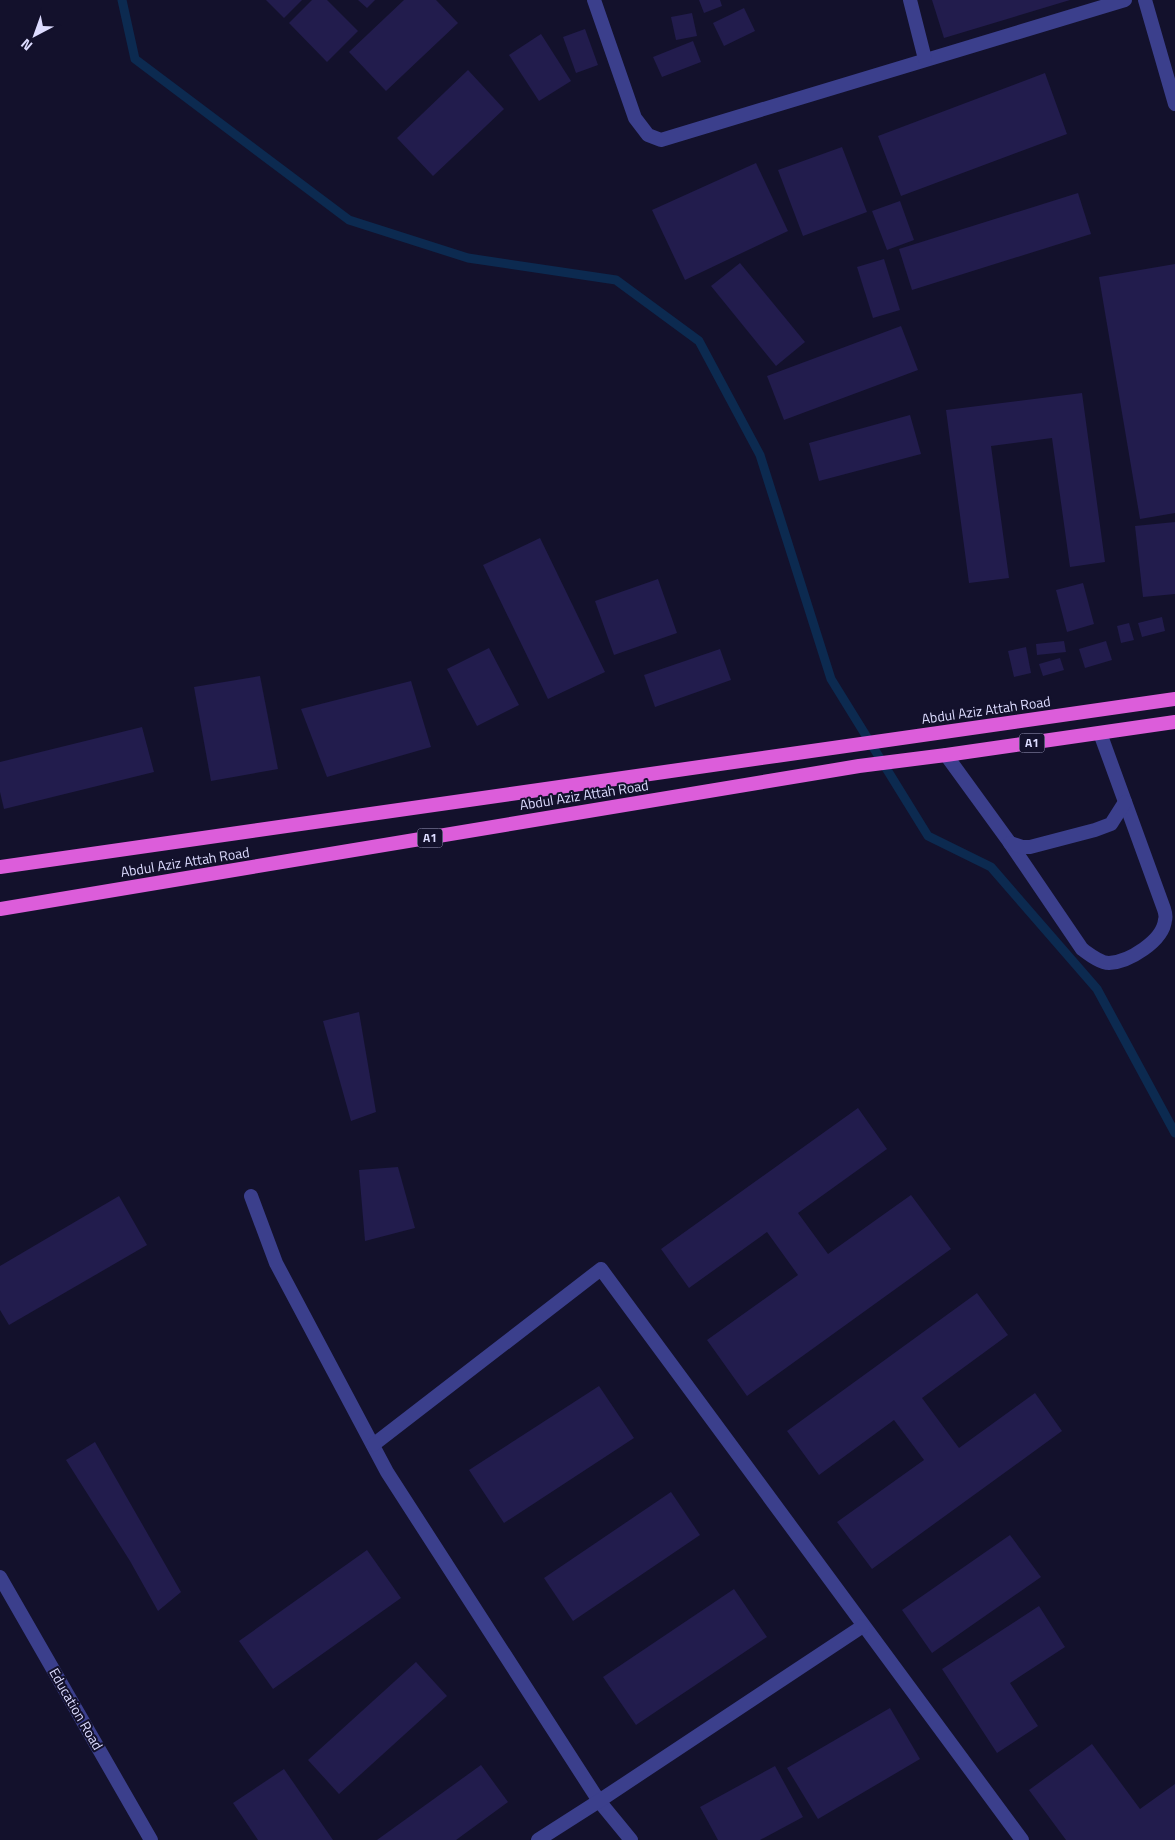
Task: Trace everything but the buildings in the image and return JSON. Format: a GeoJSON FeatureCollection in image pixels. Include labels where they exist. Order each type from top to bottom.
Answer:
{"type":"FeatureCollection","features":[{"type":"Feature","properties":{"kind":"highway","name":"Abdul Aziz Attah Road"},"geometry":{"type":"LineString","coordinates":[[0,867],[1175,699]]}},
{"type":"Feature","properties":{"kind":"highway","name":"Abdul Aziz Attah Road"},"geometry":{"type":"LineString","coordinates":[[0,910],[859,766],[1175,722]]}},
{"type":"Feature","properties":{"kind":"street"},"geometry":{"type":"LineString","coordinates":[[594,0],[635,118],[648,135],[661,140],[1125,0]]}},
{"type":"Feature","properties":{"kind":"street"},"geometry":{"type":"LineString","coordinates":[[910,0],[925,59]]}},
{"type":"Feature","properties":{"kind":"street"},"geometry":{"type":"LineString","coordinates":[[1145,0],[1175,104]]}},
{"type":"Feature","properties":{"kind":"street"},"geometry":{"type":"LineString","coordinates":[[946,755],[1010,843],[1082,949],[1108,963],[1134,956],[1149,946],[1166,922],[1164,909],[1100,733]]}},
{"type":"Feature","properties":{"kind":"street"},"geometry":{"type":"LineString","coordinates":[[1010,843],[1022,847],[1030,847],[1095,830],[1111,824],[1125,802]]}},
{"type":"Feature","properties":{"kind":"street"},"geometry":{"type":"LineString","coordinates":[[251,1196],[276,1263],[387,1472],[599,1801],[631,1840]]}},
{"type":"Feature","properties":{"kind":"street"},"geometry":{"type":"LineString","coordinates":[[373,1445],[601,1269],[1022,1840]]}},
{"type":"Feature","properties":{"kind":"street","name":"Education Road"},"geometry":{"type":"LineString","coordinates":[[0,1577],[151,1840]]}},
{"type":"Feature","properties":{"kind":"street"},"geometry":{"type":"LineString","coordinates":[[538,1840],[863,1626]]}},
{"type":"Feature","properties":{"kind":"waterway"},"geometry":{"type":"LineString","coordinates":[[122,0],[135,59],[349,220],[468,258],[616,280],[699,341],[760,455],[831,679],[928,836],[991,867],[1097,989],[1175,1133]]}}]}
